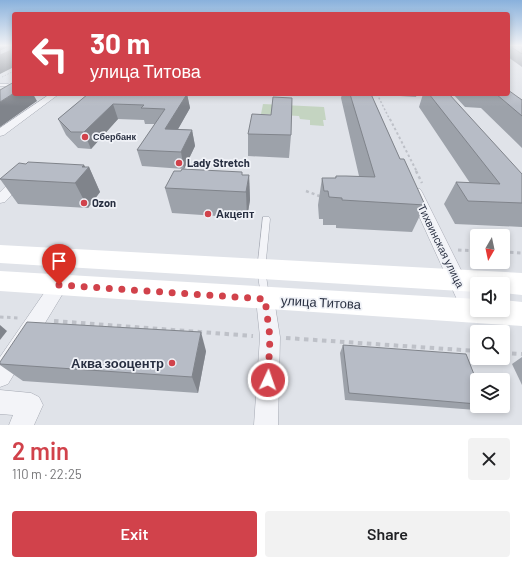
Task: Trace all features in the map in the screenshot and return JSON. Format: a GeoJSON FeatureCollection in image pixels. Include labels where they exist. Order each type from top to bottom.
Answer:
{"type":"FeatureCollection","features":[{"type":"Feature","properties":{"kind":"main road"},"geometry":{"type":"LineString","coordinates":[[0,254],[522,284]]}},
{"type":"Feature","properties":{"kind":"main road","name":"улица Титова"},"geometry":{"type":"LineString","coordinates":[[0,281],[470,311]]}},
{"type":"Feature","properties":{"kind":"main road","name":"улица Титова"},"geometry":{"type":"LineString","coordinates":[[510,313],[522,314]]}},
{"type":"Feature","properties":{"kind":"street"},"geometry":{"type":"LineString","coordinates":[[0,133],[52,96]]}},
{"type":"Feature","properties":{"kind":"street","name":"Тихвинская улица"},"geometry":{"type":"LineString","coordinates":[[417,184],[457,281],[470,307]]}},
{"type":"Feature","properties":{"kind":"street"},"geometry":{"type":"LineString","coordinates":[[0,199],[6,187]]}},
{"type":"Feature","properties":{"kind":"street"},"geometry":{"type":"LineString","coordinates":[[0,376],[59,285]]}},
{"type":"Feature","properties":{"kind":"street"},"geometry":{"type":"LineString","coordinates":[[265,299],[270,337],[266,425]]}},
{"type":"Feature","properties":{"kind":"street"},"geometry":{"type":"LineString","coordinates":[[0,402],[31,405],[21,425]]}},
{"type":"Feature","properties":{"kind":"lane"},"geometry":{"type":"LineString","coordinates":[[0,85],[8,85]]}},
{"type":"Feature","properties":{"kind":"lane"},"geometry":{"type":"LineString","coordinates":[[265,299],[261,270],[266,219]]}},
{"type":"Feature","properties":{"kind":"path"},"geometry":{"type":"LineString","coordinates":[[0,78],[12,72]]}},
{"type":"Feature","properties":{"kind":"path"},"geometry":{"type":"LineString","coordinates":[[378,96],[417,184]]}},
{"type":"Feature","properties":{"kind":"path"},"geometry":{"type":"LineString","coordinates":[[306,191],[318,197],[326,197]]}},
{"type":"Feature","properties":{"kind":"path"},"geometry":{"type":"LineString","coordinates":[[455,250],[470,251]]}},
{"type":"Feature","properties":{"kind":"path"},"geometry":{"type":"LineString","coordinates":[[510,252],[522,253]]}},
{"type":"Feature","properties":{"kind":"path"},"geometry":{"type":"LineString","coordinates":[[0,317],[470,351]]}},
{"type":"Feature","properties":{"kind":"path"},"geometry":{"type":"LineString","coordinates":[[510,353],[522,354]]}},
{"type":"Feature","properties":{"kind":"green space"},"geometry":{"type":"Polygon","coordinates":[[[263,104],[324,107],[326,120],[323,120],[324,126],[310,125],[310,120],[300,119],[299,116],[261,114],[263,104]]]}},
{"type":"Feature","properties":{"kind":"building"},"geometry":{"type":"Polygon","coordinates":[[[12,83],[12,94],[0,102],[0,90],[12,83]]]}},
{"type":"Feature","properties":{"kind":"building"},"geometry":{"type":"Polygon","coordinates":[[[510,91],[522,100],[522,116],[498,96],[510,96],[510,91]]]}},
{"type":"Feature","properties":{"kind":"building"},"geometry":{"type":"Polygon","coordinates":[[[86,96],[186,96],[165,129],[192,130],[181,152],[137,150],[165,109],[141,108],[144,105],[113,104],[84,132],[71,132],[58,119],[86,96]]]}},
{"type":"Feature","properties":{"kind":"building"},"geometry":{"type":"Polygon","coordinates":[[[351,96],[372,96],[400,159],[404,159],[425,205],[342,200],[342,198],[329,197],[328,191],[324,191],[322,178],[336,178],[336,176],[375,177],[351,96]]]}},
{"type":"Feature","properties":{"kind":"building"},"geometry":{"type":"Polygon","coordinates":[[[431,96],[451,96],[522,174],[522,203],[468,201],[456,182],[500,184],[431,96]]]}},
{"type":"Feature","properties":{"kind":"building"},"geometry":{"type":"Polygon","coordinates":[[[273,97],[292,98],[291,135],[248,134],[252,114],[271,115],[273,97]]]}},
{"type":"Feature","properties":{"kind":"building"},"geometry":{"type":"Polygon","coordinates":[[[28,162],[84,165],[82,167],[89,167],[75,183],[0,179],[19,163],[26,164],[28,162]]]}},
{"type":"Feature","properties":{"kind":"building"},"geometry":{"type":"Polygon","coordinates":[[[182,169],[242,172],[242,175],[249,175],[246,192],[165,188],[174,171],[181,171],[182,169]]]}},
{"type":"Feature","properties":{"kind":"building"},"geometry":{"type":"Polygon","coordinates":[[[27,322],[201,332],[192,377],[0,364],[27,322]]]}},
{"type":"Feature","properties":{"kind":"building"},"geometry":{"type":"Polygon","coordinates":[[[343,345],[466,354],[473,373],[470,373],[470,403],[349,393],[343,345]]]}},
{"type":"Feature","properties":{"kind":"place","name":"Сбербанк"},"geometry":{"type":"Point","coordinates":[85,137]}},
{"type":"Feature","properties":{"kind":"place","name":"Lady Stretch"},"geometry":{"type":"Point","coordinates":[179,163]}},
{"type":"Feature","properties":{"kind":"place","name":"Ozon"},"geometry":{"type":"Point","coordinates":[84,203]}},
{"type":"Feature","properties":{"kind":"place","name":"Акцепт"},"geometry":{"type":"Point","coordinates":[208,214]}},
{"type":"Feature","properties":{"kind":"place","name":"Аква зооцентр"},"geometry":{"type":"Point","coordinates":[172,363]}},
{"type":"Feature","properties":{"kind":"route"},"geometry":{"type":"LineString","coordinates":[[59,285],[265,299],[270,337],[268,380]]}}]}
